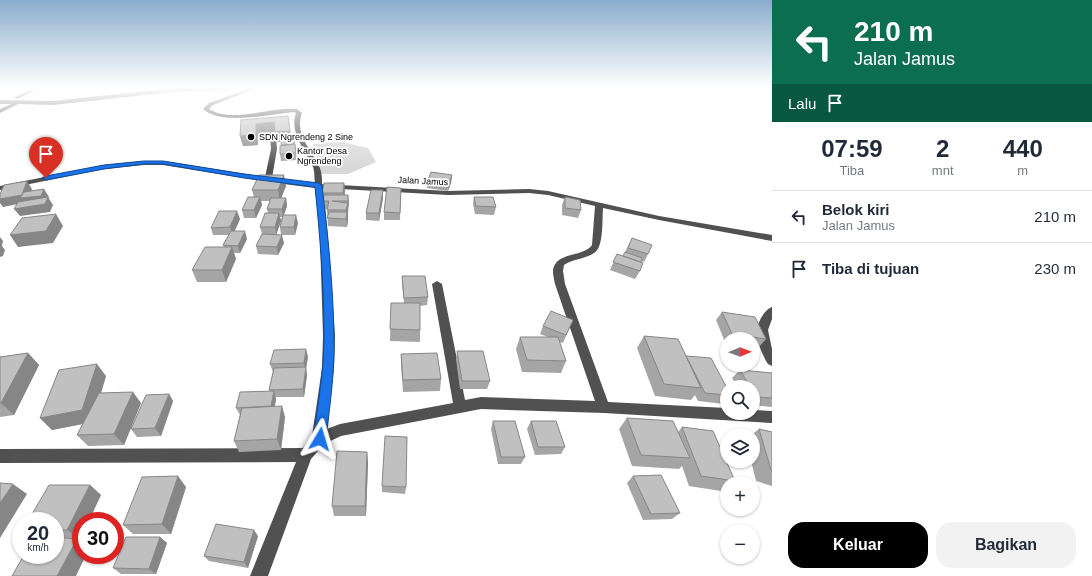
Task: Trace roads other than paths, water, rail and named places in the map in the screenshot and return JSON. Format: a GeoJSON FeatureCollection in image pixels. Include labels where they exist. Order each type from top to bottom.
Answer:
{"type":"FeatureCollection","features":[{"type":"Feature","properties":{"kind":"street"},"geometry":{"type":"LineString","coordinates":[[298,115],[296,122],[300,138],[317,169],[324,238],[329,336],[328,368],[320,439]]}},
{"type":"Feature","properties":{"kind":"street"},"geometry":{"type":"LineString","coordinates":[[268,180],[274,149],[272,135]]}},
{"type":"Feature","properties":{"kind":"street","name":"Jalan Jamus"},"geometry":{"type":"LineString","coordinates":[[0,188],[104,167],[144,163],[177,164],[268,180],[319,186],[448,193],[529,192],[567,196],[599,205],[659,218],[772,238]]}},
{"type":"Feature","properties":{"kind":"street"},"geometry":{"type":"LineString","coordinates":[[599,205],[596,245],[592,251],[566,260],[560,264],[558,271],[560,284],[604,407]]}},
{"type":"Feature","properties":{"kind":"street"},"geometry":{"type":"LineString","coordinates":[[437,284],[460,407]]}},
{"type":"Feature","properties":{"kind":"street"},"geometry":{"type":"LineString","coordinates":[[772,311],[766,318],[763,329],[763,342],[772,361]]}},
{"type":"Feature","properties":{"kind":"street"},"geometry":{"type":"LineString","coordinates":[[259,576],[306,455],[320,439],[340,430],[438,413],[460,407],[498,403],[604,407],[772,417]]}},
{"type":"Feature","properties":{"kind":"street"},"geometry":{"type":"LineString","coordinates":[[0,456],[306,455]]}},
{"type":"Feature","properties":{"kind":"place","name":"SDN Ngrendeng 2 Sine"},"geometry":{"type":"Point","coordinates":[251,137]}},
{"type":"Feature","properties":{"kind":"place","name":"Kantor Desa Ngrendeng"},"geometry":{"type":"Point","coordinates":[289,156]}}]}
